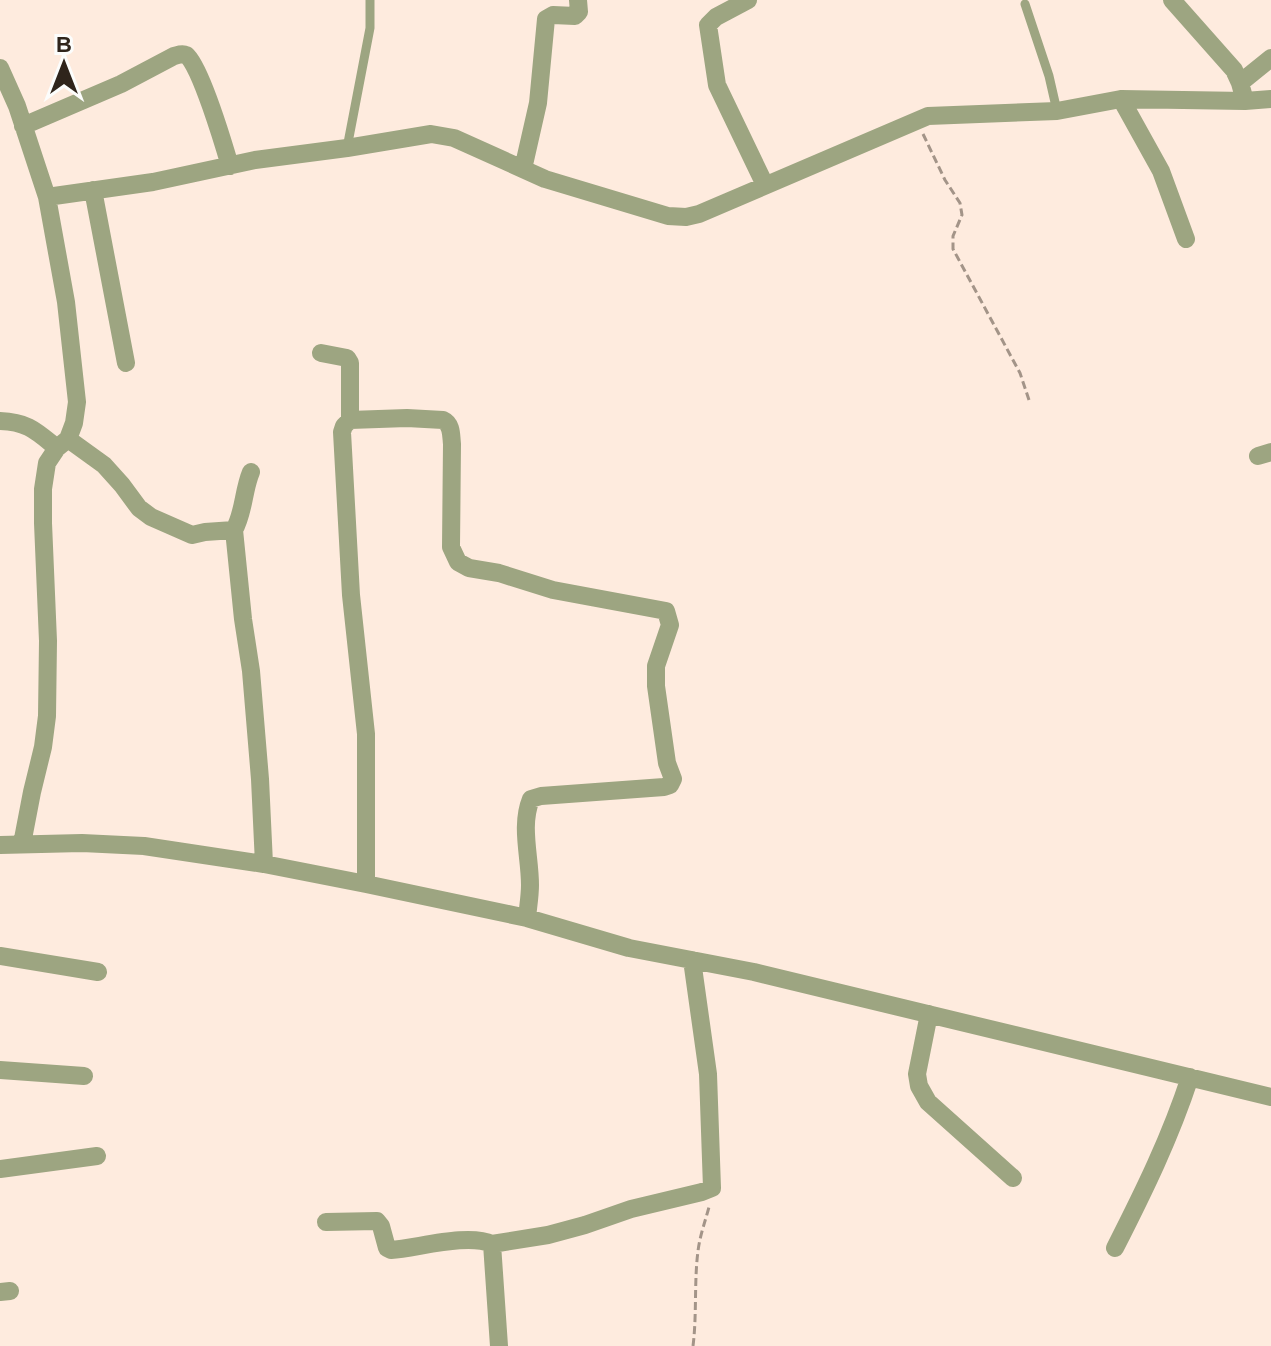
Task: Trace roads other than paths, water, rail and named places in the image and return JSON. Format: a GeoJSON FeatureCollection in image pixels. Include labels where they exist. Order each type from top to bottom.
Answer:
{"type":"FeatureCollection","features":[{"type":"Feature","properties":{"kind":"street"},"geometry":{"type":"LineString","coordinates":[[523,169],[538,103],[546,19],[553,15],[575,16],[579,12],[578,0]]}},
{"type":"Feature","properties":{"kind":"street"},"geometry":{"type":"LineString","coordinates":[[748,0],[716,17],[708,25],[708,34],[717,85],[765,185]]}},
{"type":"Feature","properties":{"kind":"street"},"geometry":{"type":"LineString","coordinates":[[1172,0],[1234,70],[1243,92]]}},
{"type":"Feature","properties":{"kind":"street"},"geometry":{"type":"LineString","coordinates":[[23,126],[184,54],[191,60],[204,85],[230,166]]}},
{"type":"Feature","properties":{"kind":"street"},"geometry":{"type":"LineString","coordinates":[[1243,92],[1271,58]]}},
{"type":"Feature","properties":{"kind":"street"},"geometry":{"type":"LineString","coordinates":[[0,68],[47,197],[66,302],[77,402],[74,423],[47,463],[43,489],[47,716],[22,844]]}},
{"type":"Feature","properties":{"kind":"street"},"geometry":{"type":"LineString","coordinates":[[47,197],[153,182],[255,160],[422,134],[454,138],[545,179],[668,216],[686,217],[928,116],[1057,111],[1121,99],[1243,92],[1271,99]]}},
{"type":"Feature","properties":{"kind":"street"},"geometry":{"type":"LineString","coordinates":[[1121,99],[1161,171],[1186,239]]}},
{"type":"Feature","properties":{"kind":"street"},"geometry":{"type":"LineString","coordinates":[[93,190],[126,363]]}},
{"type":"Feature","properties":{"kind":"street"},"geometry":{"type":"LineString","coordinates":[[321,353],[347,358],[350,363],[350,420]]}},
{"type":"Feature","properties":{"kind":"street"},"geometry":{"type":"LineString","coordinates":[[366,884],[366,734],[351,595],[342,440],[344,426],[350,420],[443,420],[450,428],[452,444],[451,547],[458,562],[469,568],[499,573],[553,590],[666,611],[669,616],[670,625],[656,666],[656,686],[667,763],[673,779],[670,785],[664,787],[531,799],[527,808],[526,830],[530,884],[527,918]]}},
{"type":"Feature","properties":{"kind":"street"},"geometry":{"type":"LineString","coordinates":[[0,421],[18,422],[34,428],[104,465],[139,508],[151,517],[188,533],[234,530]]}},
{"type":"Feature","properties":{"kind":"street"},"geometry":{"type":"LineString","coordinates":[[251,472],[234,530],[252,686],[264,864]]}},
{"type":"Feature","properties":{"kind":"street"},"geometry":{"type":"LineString","coordinates":[[0,845],[82,843],[144,846],[264,864],[366,884],[527,918],[629,948],[754,972],[1271,1097]]}},
{"type":"Feature","properties":{"kind":"street"},"geometry":{"type":"LineString","coordinates":[[0,956],[98,972]]}},
{"type":"Feature","properties":{"kind":"street"},"geometry":{"type":"LineString","coordinates":[[326,1222],[377,1221],[387,1248],[391,1250],[454,1241],[492,1244],[548,1235],[712,1188],[708,1074],[692,960]]}},
{"type":"Feature","properties":{"kind":"street"},"geometry":{"type":"LineString","coordinates":[[929,1014],[917,1074],[919,1086],[928,1102],[1013,1178]]}},
{"type":"Feature","properties":{"kind":"street"},"geometry":{"type":"LineString","coordinates":[[0,1070],[84,1076]]}},
{"type":"Feature","properties":{"kind":"street"},"geometry":{"type":"LineString","coordinates":[[1115,1248],[1162,1155],[1190,1077]]}},
{"type":"Feature","properties":{"kind":"street"},"geometry":{"type":"LineString","coordinates":[[0,1169],[97,1156]]}},
{"type":"Feature","properties":{"kind":"street"},"geometry":{"type":"LineString","coordinates":[[492,1244],[499,1346]]}},
{"type":"Feature","properties":{"kind":"lane"},"geometry":{"type":"LineString","coordinates":[[347,148],[370,28],[370,0]]}},
{"type":"Feature","properties":{"kind":"lane"},"geometry":{"type":"LineString","coordinates":[[1025,4],[1057,111]]}}]}
